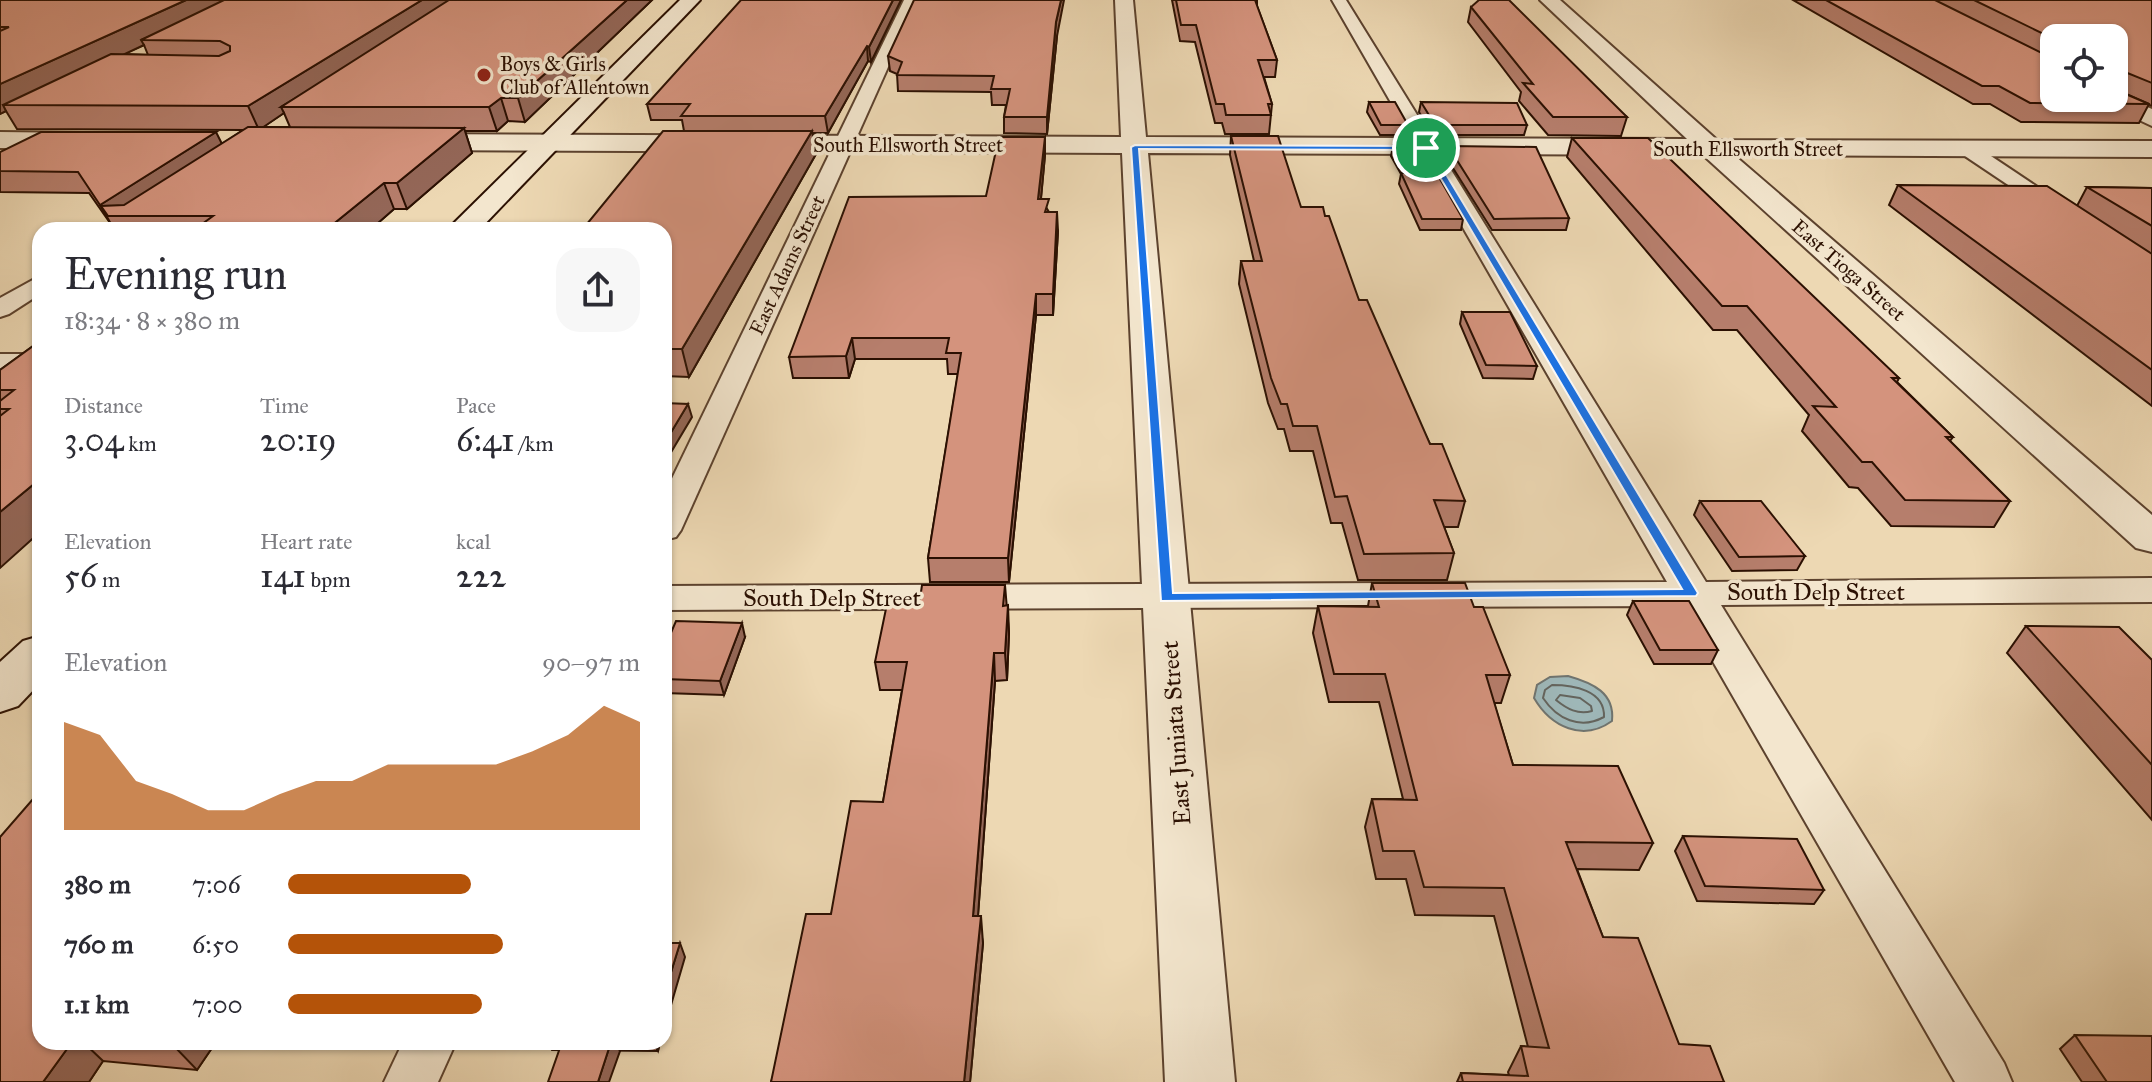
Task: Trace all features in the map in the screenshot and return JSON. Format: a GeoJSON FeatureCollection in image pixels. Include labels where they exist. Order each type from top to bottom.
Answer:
{"type":"FeatureCollection","features":[{"type":"Feature","properties":{"kind":"street"},"geometry":{"type":"LineString","coordinates":[[470,222],[691,0]]}},
{"type":"Feature","properties":{"kind":"street","name":"East Juniata Street"},"geometry":{"type":"LineString","coordinates":[[1124,0],[1200,1082]]}},
{"type":"Feature","properties":{"kind":"street","name":"East Tioga Street"},"geometry":{"type":"LineString","coordinates":[[1549,0],[1712,149],[2152,538]]}},
{"type":"Feature","properties":{"kind":"street"},"geometry":{"type":"LineString","coordinates":[[2128,107],[2152,119]]}},
{"type":"Feature","properties":{"kind":"street"},"geometry":{"type":"LineString","coordinates":[[4,128],[106,141]]}},
{"type":"Feature","properties":{"kind":"street","name":"South Ellsworth Street"},"geometry":{"type":"LineString","coordinates":[[386,142],[2152,149]]}},
{"type":"Feature","properties":{"kind":"street"},"geometry":{"type":"LineString","coordinates":[[0,693],[32,661]]}},
{"type":"Feature","properties":{"kind":"lane","name":"East Adams Street"},"geometry":{"type":"LineString","coordinates":[[672,513],[911,0]]}},
{"type":"Feature","properties":{"kind":"lane"},"geometry":{"type":"LineString","coordinates":[[1339,0],[1985,1082]]}},
{"type":"Feature","properties":{"kind":"lane"},"geometry":{"type":"LineString","coordinates":[[1969,150],[2073,218]]}},
{"type":"Feature","properties":{"kind":"lane"},"geometry":{"type":"LineString","coordinates":[[0,309],[32,288]]}},
{"type":"Feature","properties":{"kind":"lane"},"geometry":{"type":"LineString","coordinates":[[0,362],[32,362]]}},
{"type":"Feature","properties":{"kind":"lane","name":"South Delp Street"},"geometry":{"type":"LineString","coordinates":[[672,598],[1166,598],[2152,590]]}},
{"type":"Feature","properties":{"kind":"lane"},"geometry":{"type":"LineString","coordinates":[[411,1082],[426,1050]]}},
{"type":"Feature","properties":{"kind":"water"},"geometry":{"type":"Polygon","coordinates":[[[1568,676],[1594,686],[1606,696],[1612,721],[1601,727],[1579,731],[1549,717],[1534,698],[1537,685],[1550,677],[1568,676]]]}},
{"type":"Feature","properties":{"kind":"building"},"geometry":{"type":"Polygon","coordinates":[[[0,0],[186,0],[0,84],[0,31],[9,27],[0,27],[0,0]]]}},
{"type":"Feature","properties":{"kind":"building"},"geometry":{"type":"Polygon","coordinates":[[[224,0],[422,0],[248,106],[3,105],[111,54],[219,56],[230,51],[230,46],[220,41],[141,40],[224,0]]]}},
{"type":"Feature","properties":{"kind":"building"},"geometry":{"type":"Polygon","coordinates":[[[449,0],[627,0],[518,98],[501,98],[489,107],[281,107],[449,0]]]}},
{"type":"Feature","properties":{"kind":"building"},"geometry":{"type":"Polygon","coordinates":[[[741,0],[893,0],[869,47],[825,116],[681,116],[690,104],[647,104],[741,0]]]}},
{"type":"Feature","properties":{"kind":"building"},"geometry":{"type":"Polygon","coordinates":[[[914,0],[1061,0],[1047,117],[1004,117],[1010,89],[991,89],[994,76],[897,75],[902,62],[888,56],[914,0]]]}},
{"type":"Feature","properties":{"kind":"building"},"geometry":{"type":"Polygon","coordinates":[[[1176,0],[1255,0],[1277,60],[1258,60],[1272,104],[1268,104],[1271,115],[1226,115],[1224,104],[1216,104],[1196,25],[1181,25],[1176,0]]]}},
{"type":"Feature","properties":{"kind":"building"},"geometry":{"type":"Polygon","coordinates":[[[1479,0],[1509,0],[1627,117],[1553,117],[1523,83],[1533,84],[1471,7],[1479,0]]]}},
{"type":"Feature","properties":{"kind":"building"},"geometry":{"type":"Polygon","coordinates":[[[1826,0],[1935,0],[2040,52],[2040,103],[2030,103],[1999,86],[1982,86],[1826,0]]]}},
{"type":"Feature","properties":{"kind":"building"},"geometry":{"type":"Polygon","coordinates":[[[1974,0],[2152,0],[2152,83],[2128,73],[2128,24],[2040,24],[2040,32],[1974,0]]]}},
{"type":"Feature","properties":{"kind":"building"},"geometry":{"type":"Polygon","coordinates":[[[2128,95],[2149,104],[2128,104],[2128,95]]]}},
{"type":"Feature","properties":{"kind":"building"},"geometry":{"type":"Polygon","coordinates":[[[1369,102],[1395,102],[1408,125],[1381,125],[1369,102]]]}},
{"type":"Feature","properties":{"kind":"building"},"geometry":{"type":"Polygon","coordinates":[[[1421,102],[1517,103],[1527,125],[1435,125],[1421,102]]]}},
{"type":"Feature","properties":{"kind":"building"},"geometry":{"type":"Polygon","coordinates":[[[248,127],[464,128],[397,183],[384,183],[336,222],[205,222],[213,216],[108,216],[101,206],[124,205],[248,127]]]}},
{"type":"Feature","properties":{"kind":"building"},"geometry":{"type":"Polygon","coordinates":[[[663,131],[812,131],[682,349],[672,349],[672,222],[589,222],[663,131]]]}},
{"type":"Feature","properties":{"kind":"building"},"geometry":{"type":"Polygon","coordinates":[[[41,132],[216,132],[100,205],[78,172],[0,171],[0,152],[41,132]]]}},
{"type":"Feature","properties":{"kind":"building"},"geometry":{"type":"Polygon","coordinates":[[[1231,136],[1278,136],[1301,207],[1323,207],[1325,216],[1329,216],[1359,300],[1367,300],[1430,444],[1442,444],[1465,501],[1434,500],[1454,553],[1364,554],[1347,496],[1335,497],[1317,426],[1293,426],[1287,404],[1281,404],[1271,378],[1241,261],[1262,261],[1231,136]]]}},
{"type":"Feature","properties":{"kind":"building"},"geometry":{"type":"Polygon","coordinates":[[[999,137],[1045,137],[1038,199],[1049,199],[1045,212],[1057,212],[1053,294],[1036,294],[1008,558],[928,558],[961,353],[946,353],[949,338],[852,338],[846,356],[789,357],[849,197],[986,196],[999,137]]]}},
{"type":"Feature","properties":{"kind":"building"},"geometry":{"type":"Polygon","coordinates":[[[1572,138],[1648,138],[1899,378],[1892,378],[1953,437],[1946,437],[2010,501],[1905,500],[1872,462],[1862,462],[1813,406],[1836,407],[1747,306],[1722,306],[1572,138]]]}},
{"type":"Feature","properties":{"kind":"building"},"geometry":{"type":"Polygon","coordinates":[[[1393,146],[1421,146],[1463,219],[1422,219],[1401,173],[1408,173],[1393,146]]]}},
{"type":"Feature","properties":{"kind":"building"},"geometry":{"type":"Polygon","coordinates":[[[1448,146],[1536,147],[1569,218],[1494,219],[1448,146]]]}},
{"type":"Feature","properties":{"kind":"building"},"geometry":{"type":"Polygon","coordinates":[[[1898,185],[2047,186],[2152,254],[2152,370],[1898,185]]]}},
{"type":"Feature","properties":{"kind":"building"},"geometry":{"type":"Polygon","coordinates":[[[2087,187],[2152,188],[2152,226],[2087,187]]]}},
{"type":"Feature","properties":{"kind":"building"},"geometry":{"type":"Polygon","coordinates":[[[1462,312],[1510,312],[1537,366],[1486,365],[1462,312]]]}},
{"type":"Feature","properties":{"kind":"building"},"geometry":{"type":"Polygon","coordinates":[[[32,347],[32,486],[0,512],[0,416],[9,409],[0,409],[0,401],[14,390],[0,390],[0,370],[32,347]]]}},
{"type":"Feature","properties":{"kind":"building"},"geometry":{"type":"Polygon","coordinates":[[[672,403],[688,404],[672,431],[672,403]]]}},
{"type":"Feature","properties":{"kind":"building"},"geometry":{"type":"Polygon","coordinates":[[[1700,501],[1761,501],[1805,556],[1739,557],[1700,501]]]}},
{"type":"Feature","properties":{"kind":"building"},"geometry":{"type":"Polygon","coordinates":[[[1372,583],[1465,583],[1474,607],[1483,607],[1510,675],[1486,675],[1513,765],[1618,766],[1653,843],[1566,842],[1603,937],[1638,938],[1679,1044],[1710,1046],[1724,1082],[1463,1082],[1461,1073],[1528,1076],[1521,1046],[1549,1048],[1504,888],[1424,887],[1414,851],[1383,851],[1372,799],[1417,800],[1385,674],[1334,674],[1318,606],[1379,607],[1372,583]]]}},
{"type":"Feature","properties":{"kind":"building"},"geometry":{"type":"Polygon","coordinates":[[[922,585],[1005,585],[1003,606],[1008,605],[1005,653],[994,653],[973,916],[981,916],[964,1082],[771,1082],[806,914],[831,914],[851,801],[883,802],[907,662],[875,662],[888,599],[920,599],[922,585]]]}},
{"type":"Feature","properties":{"kind":"building"},"geometry":{"type":"Polygon","coordinates":[[[1633,601],[1689,601],[1718,650],[1660,650],[1633,601]]]}},
{"type":"Feature","properties":{"kind":"building"},"geometry":{"type":"Polygon","coordinates":[[[676,621],[742,623],[720,681],[672,679],[672,630],[676,621]]]}},
{"type":"Feature","properties":{"kind":"building"},"geometry":{"type":"Polygon","coordinates":[[[2026,626],[2119,627],[2152,660],[2152,765],[2026,626]]]}},
{"type":"Feature","properties":{"kind":"building"},"geometry":{"type":"Polygon","coordinates":[[[32,800],[32,1050],[66,1050],[43,1082],[0,1082],[0,837],[32,800]]]}},
{"type":"Feature","properties":{"kind":"building"},"geometry":{"type":"Polygon","coordinates":[[[1683,836],[1797,839],[1824,890],[1705,886],[1683,836]]]}},
{"type":"Feature","properties":{"kind":"building"},"geometry":{"type":"Polygon","coordinates":[[[672,943],[680,943],[672,969],[672,943]]]}},
{"type":"Feature","properties":{"kind":"building"},"geometry":{"type":"Polygon","coordinates":[[[2075,1035],[2152,1036],[2152,1082],[2107,1082],[2075,1035]]]}},
{"type":"Feature","properties":{"kind":"building"},"geometry":{"type":"Polygon","coordinates":[[[559,1050],[608,1050],[598,1082],[548,1082],[559,1050]]]}},
{"type":"Feature","properties":{"kind":"place","name":"Boys & Girls Club of Allentown"},"geometry":{"type":"Point","coordinates":[484,75]}},
{"type":"Feature","properties":{"kind":"route"},"geometry":{"type":"LineString","coordinates":[[1135,147],[1426,148],[1692,593],[1166,598],[1135,147]]}}]}
